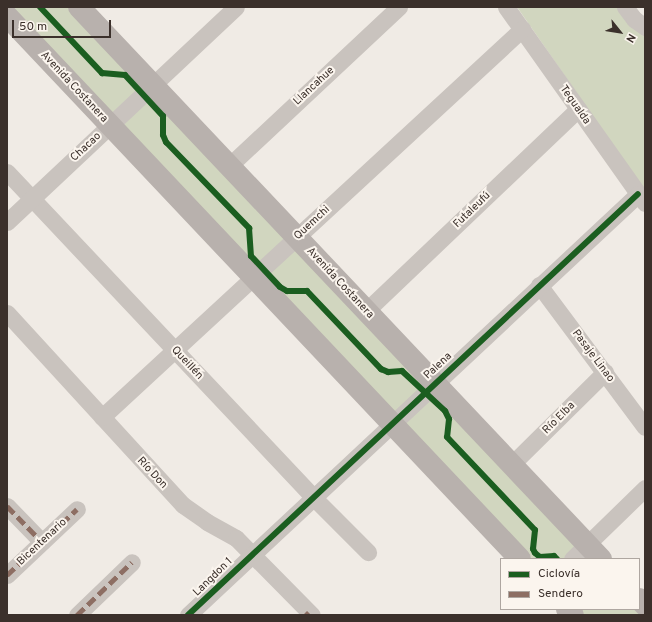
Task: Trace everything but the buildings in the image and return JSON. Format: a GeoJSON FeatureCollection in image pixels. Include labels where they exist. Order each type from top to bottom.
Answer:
{"type":"FeatureCollection","features":[{"type":"Feature","properties":{"kind":"main road","name":"Avenida Costanera"},"geometry":{"type":"LineString","coordinates":[[79,7],[594,551]]}},
{"type":"Feature","properties":{"kind":"main road","name":"Avenida Costanera"},"geometry":{"type":"LineString","coordinates":[[7,16],[519,558]]}},
{"type":"Feature","properties":{"kind":"street","name":"Chacao"},"geometry":{"type":"LineString","coordinates":[[7,222],[234,7]]}},
{"type":"Feature","properties":{"kind":"street","name":"Llancahue"},"geometry":{"type":"LineString","coordinates":[[229,166],[399,7]]}},
{"type":"Feature","properties":{"kind":"street","name":"Tegualda"},"geometry":{"type":"LineString","coordinates":[[506,7],[642,198]]}},
{"type":"Feature","properties":{"kind":"street"},"geometry":{"type":"LineString","coordinates":[[625,7],[634,19],[645,27]]}},
{"type":"Feature","properties":{"kind":"street","name":"Quemchi"},"geometry":{"type":"LineString","coordinates":[[102,417],[522,29]]}},
{"type":"Feature","properties":{"kind":"street","name":"Futaleufú"},"geometry":{"type":"LineString","coordinates":[[366,311],[578,109]]}},
{"type":"Feature","properties":{"kind":"street","name":"Queillén"},"geometry":{"type":"LineString","coordinates":[[7,172],[313,497],[368,552]]}},
{"type":"Feature","properties":{"kind":"street","name":"Palena"},"geometry":{"type":"LineString","coordinates":[[252,553],[539,286],[642,198]]}},
{"type":"Feature","properties":{"kind":"street","name":"Pasaje Linao"},"geometry":{"type":"LineString","coordinates":[[539,286],[645,427]]}},
{"type":"Feature","properties":{"kind":"street","name":"Río Don"},"geometry":{"type":"LineString","coordinates":[[7,314],[183,505],[207,522],[226,530],[252,553],[309,614]]}},
{"type":"Feature","properties":{"kind":"street","name":"Río Elba"},"geometry":{"type":"LineString","coordinates":[[512,464],[605,372]]}},
{"type":"Feature","properties":{"kind":"street"},"geometry":{"type":"LineString","coordinates":[[575,558],[594,551],[645,488]]}},
{"type":"Feature","properties":{"kind":"street"},"geometry":{"type":"LineString","coordinates":[[7,506],[42,542]]}},
{"type":"Feature","properties":{"kind":"street","name":"Bicentenario"},"geometry":{"type":"LineString","coordinates":[[7,575],[77,509]]}},
{"type":"Feature","properties":{"kind":"street","name":"Langdon 1"},"geometry":{"type":"LineString","coordinates":[[188,615],[252,553]]}},
{"type":"Feature","properties":{"kind":"street"},"geometry":{"type":"LineString","coordinates":[[78,615],[132,562]]}},
{"type":"Feature","properties":{"kind":"green space"},"geometry":{"type":"Polygon","coordinates":[[[7,7],[76,7],[596,558],[523,558],[7,7]]]}},
{"type":"Feature","properties":{"kind":"green space"},"geometry":{"type":"Polygon","coordinates":[[[517,7],[617,7],[645,31],[645,191],[517,7]]]}},
{"type":"Feature","properties":{"kind":"green space"},"geometry":{"type":"Polygon","coordinates":[[[572,610],[640,610],[645,615],[577,615],[572,610]]]}},
{"type":"Feature","properties":{"kind":"marked path"},"geometry":{"type":"LineString","coordinates":[[7,506],[42,542]]}},
{"type":"Feature","properties":{"kind":"marked path"},"geometry":{"type":"LineString","coordinates":[[7,575],[77,509]]}},
{"type":"Feature","properties":{"kind":"marked path"},"geometry":{"type":"LineString","coordinates":[[77,615],[132,562]]}},
{"type":"Feature","properties":{"kind":"marked path"},"geometry":{"type":"LineString","coordinates":[[306,615],[309,612]]}},
{"type":"Feature","properties":{"kind":"cycle path"},"geometry":{"type":"LineString","coordinates":[[40,7],[102,73],[125,75],[163,116],[163,135],[166,142],[249,228],[251,256],[280,287],[287,291],[307,291],[381,369],[388,372],[402,371],[445,411],[449,419],[447,437],[535,530],[533,549],[535,553],[540,557],[554,556],[556,558]]}},
{"type":"Feature","properties":{"kind":"cycle path"},"geometry":{"type":"LineString","coordinates":[[188,615],[638,194]]}}]}
